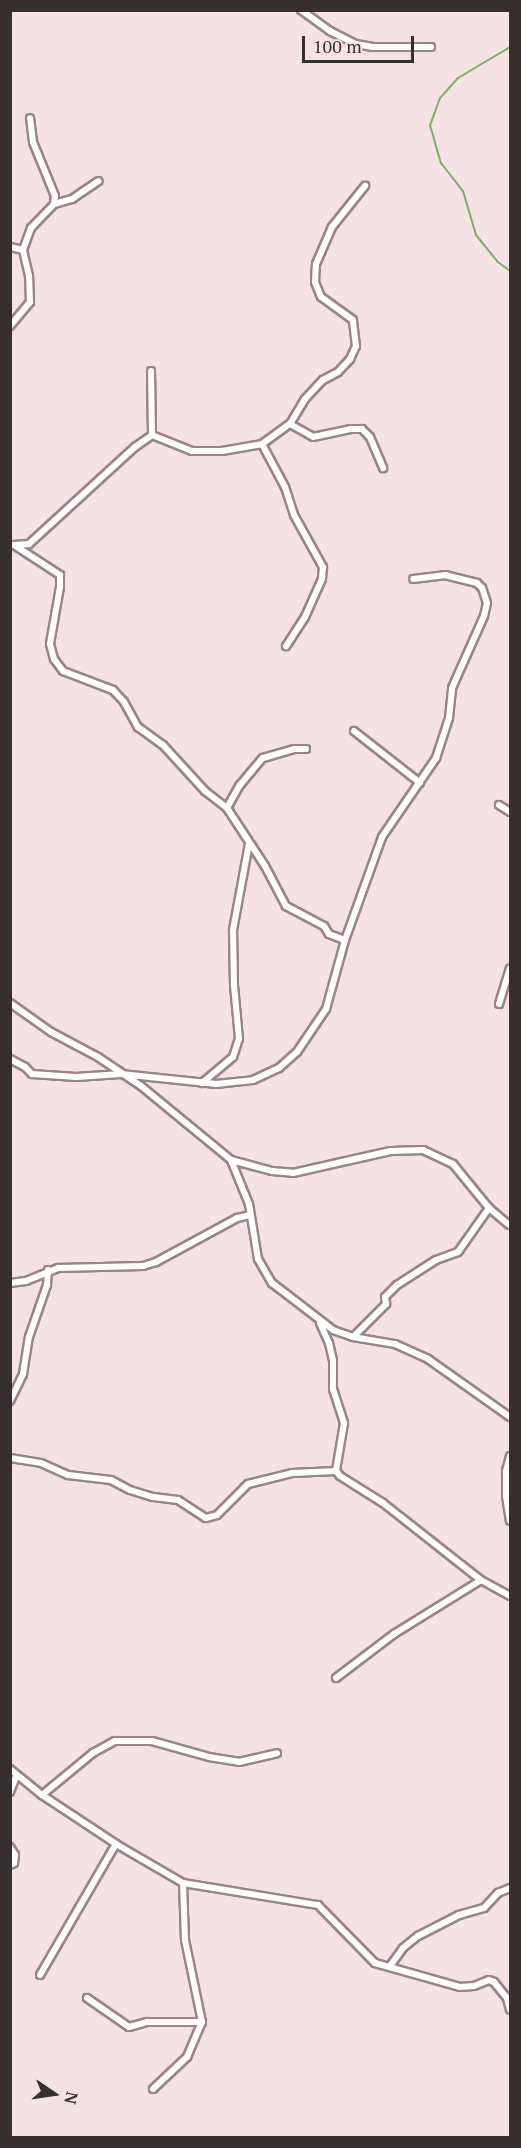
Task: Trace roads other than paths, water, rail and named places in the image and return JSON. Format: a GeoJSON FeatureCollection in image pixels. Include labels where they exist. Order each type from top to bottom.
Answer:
{"type":"FeatureCollection","features":[{"type":"Feature","properties":{"kind":"street"},"geometry":{"type":"LineString","coordinates":[[301,10],[330,31],[356,44],[373,47],[431,47]]}},
{"type":"Feature","properties":{"kind":"street"},"geometry":{"type":"LineString","coordinates":[[30,118],[33,142],[53,188],[54,204]]}},
{"type":"Feature","properties":{"kind":"street"},"geometry":{"type":"LineString","coordinates":[[10,326],[30,302],[30,276],[23,250],[32,228],[54,204],[72,199],[99,181]]}},
{"type":"Feature","properties":{"kind":"street"},"geometry":{"type":"LineString","coordinates":[[152,435],[192,451],[222,451],[262,444],[290,424],[305,399],[323,380],[338,372],[356,346],[353,320],[321,297],[315,282],[316,264],[332,227],[365,186]]}},
{"type":"Feature","properties":{"kind":"street"},"geometry":{"type":"LineString","coordinates":[[10,247],[23,250]]}},
{"type":"Feature","properties":{"kind":"street"},"geometry":{"type":"LineString","coordinates":[[151,371],[152,435]]}},
{"type":"Feature","properties":{"kind":"street"},"geometry":{"type":"LineString","coordinates":[[290,424],[313,437],[350,429],[362,429],[370,437],[383,468]]}},
{"type":"Feature","properties":{"kind":"street"},"geometry":{"type":"LineString","coordinates":[[12,544],[29,544],[135,447],[152,435]]}},
{"type":"Feature","properties":{"kind":"street"},"geometry":{"type":"LineString","coordinates":[[262,444],[285,488],[294,515],[323,567],[322,579],[305,617],[286,646]]}},
{"type":"Feature","properties":{"kind":"street"},"geometry":{"type":"LineString","coordinates":[[12,544],[60,575],[50,644],[54,659],[63,671],[113,690],[124,702],[138,727],[163,745],[205,792],[227,808],[265,866],[286,906],[324,926],[329,934],[345,940]]}},
{"type":"Feature","properties":{"kind":"street"},"geometry":{"type":"LineString","coordinates":[[10,1059],[25,1067],[32,1074],[76,1077],[121,1074],[202,1083],[253,1080],[279,1068],[297,1052],[326,1009],[345,940],[381,837],[436,758],[449,718],[452,688],[475,639],[487,603],[482,588],[469,580],[446,575],[413,579]]}},
{"type":"Feature","properties":{"kind":"street"},"geometry":{"type":"LineString","coordinates":[[354,731],[420,783]]}},
{"type":"Feature","properties":{"kind":"street"},"geometry":{"type":"LineString","coordinates":[[227,808],[240,785],[263,758],[294,749],[306,749]]}},
{"type":"Feature","properties":{"kind":"street"},"geometry":{"type":"LineString","coordinates":[[499,805],[510,812]]}},
{"type":"Feature","properties":{"kind":"street"},"geometry":{"type":"LineString","coordinates":[[202,1083],[233,1057],[239,1039],[234,985],[233,930],[249,844]]}},
{"type":"Feature","properties":{"kind":"street"},"geometry":{"type":"LineString","coordinates":[[499,1004],[510,969]]}},
{"type":"Feature","properties":{"kind":"street"},"geometry":{"type":"LineString","coordinates":[[10,1003],[160,1100],[231,1160],[272,1172],[293,1173],[391,1151],[423,1150],[453,1164],[489,1208],[509,1225]]}},
{"type":"Feature","properties":{"kind":"street"},"geometry":{"type":"LineString","coordinates":[[231,1160],[250,1215],[258,1259],[266,1276],[333,1330],[353,1337],[395,1344],[428,1359],[510,1417]]}},
{"type":"Feature","properties":{"kind":"street"},"geometry":{"type":"LineString","coordinates":[[353,1337],[386,1304],[385,1297],[397,1286],[436,1260],[458,1252],[489,1208]]}},
{"type":"Feature","properties":{"kind":"street"},"geometry":{"type":"LineString","coordinates":[[10,1283],[26,1281],[48,1270],[143,1266],[156,1262],[237,1218],[250,1215]]}},
{"type":"Feature","properties":{"kind":"street"},"geometry":{"type":"LineString","coordinates":[[10,1401],[23,1374],[29,1337],[47,1285],[48,1270]]}},
{"type":"Feature","properties":{"kind":"street"},"geometry":{"type":"LineString","coordinates":[[318,1320],[329,1343],[333,1360],[333,1389],[344,1423],[336,1470],[340,1476],[382,1503],[481,1580],[510,1596]]}},
{"type":"Feature","properties":{"kind":"street"},"geometry":{"type":"LineString","coordinates":[[510,1456],[506,1471],[506,1496],[510,1521]]}},
{"type":"Feature","properties":{"kind":"street"},"geometry":{"type":"LineString","coordinates":[[10,1458],[41,1463],[68,1475],[111,1480],[130,1490],[153,1497],[178,1500],[206,1518],[217,1515],[248,1484],[292,1473],[336,1470]]}},
{"type":"Feature","properties":{"kind":"street"},"geometry":{"type":"LineString","coordinates":[[336,1678],[394,1634],[481,1580]]}},
{"type":"Feature","properties":{"kind":"street"},"geometry":{"type":"LineString","coordinates":[[42,1795],[93,1753],[115,1741],[152,1741],[209,1757],[239,1762],[277,1753]]}},
{"type":"Feature","properties":{"kind":"street"},"geometry":{"type":"LineString","coordinates":[[10,1769],[42,1795],[116,1845],[183,1883],[318,1905],[375,1963],[460,1987],[474,1986],[489,1980],[494,1982],[507,1998],[510,2010]]}},
{"type":"Feature","properties":{"kind":"street"},"geometry":{"type":"LineString","coordinates":[[10,1792],[16,1776]]}},
{"type":"Feature","properties":{"kind":"street"},"geometry":{"type":"LineString","coordinates":[[40,1975],[116,1845]]}},
{"type":"Feature","properties":{"kind":"street"},"geometry":{"type":"LineString","coordinates":[[10,1847],[15,1854],[14,1863],[10,1865]]}},
{"type":"Feature","properties":{"kind":"street"},"geometry":{"type":"LineString","coordinates":[[153,2089],[188,2057],[202,2022],[185,1940],[183,1883]]}},
{"type":"Feature","properties":{"kind":"street"},"geometry":{"type":"LineString","coordinates":[[390,1966],[403,1948],[418,1936],[459,1915],[484,1908],[498,1893],[510,1888]]}},
{"type":"Feature","properties":{"kind":"street"},"geometry":{"type":"LineString","coordinates":[[87,1998],[129,2027],[147,2022],[202,2022]]}},
{"type":"Feature","properties":{"kind":"waterway"},"geometry":{"type":"LineString","coordinates":[[510,47],[458,78],[440,98],[430,125],[441,163],[463,191],[476,235],[498,262],[510,271]]}}]}
